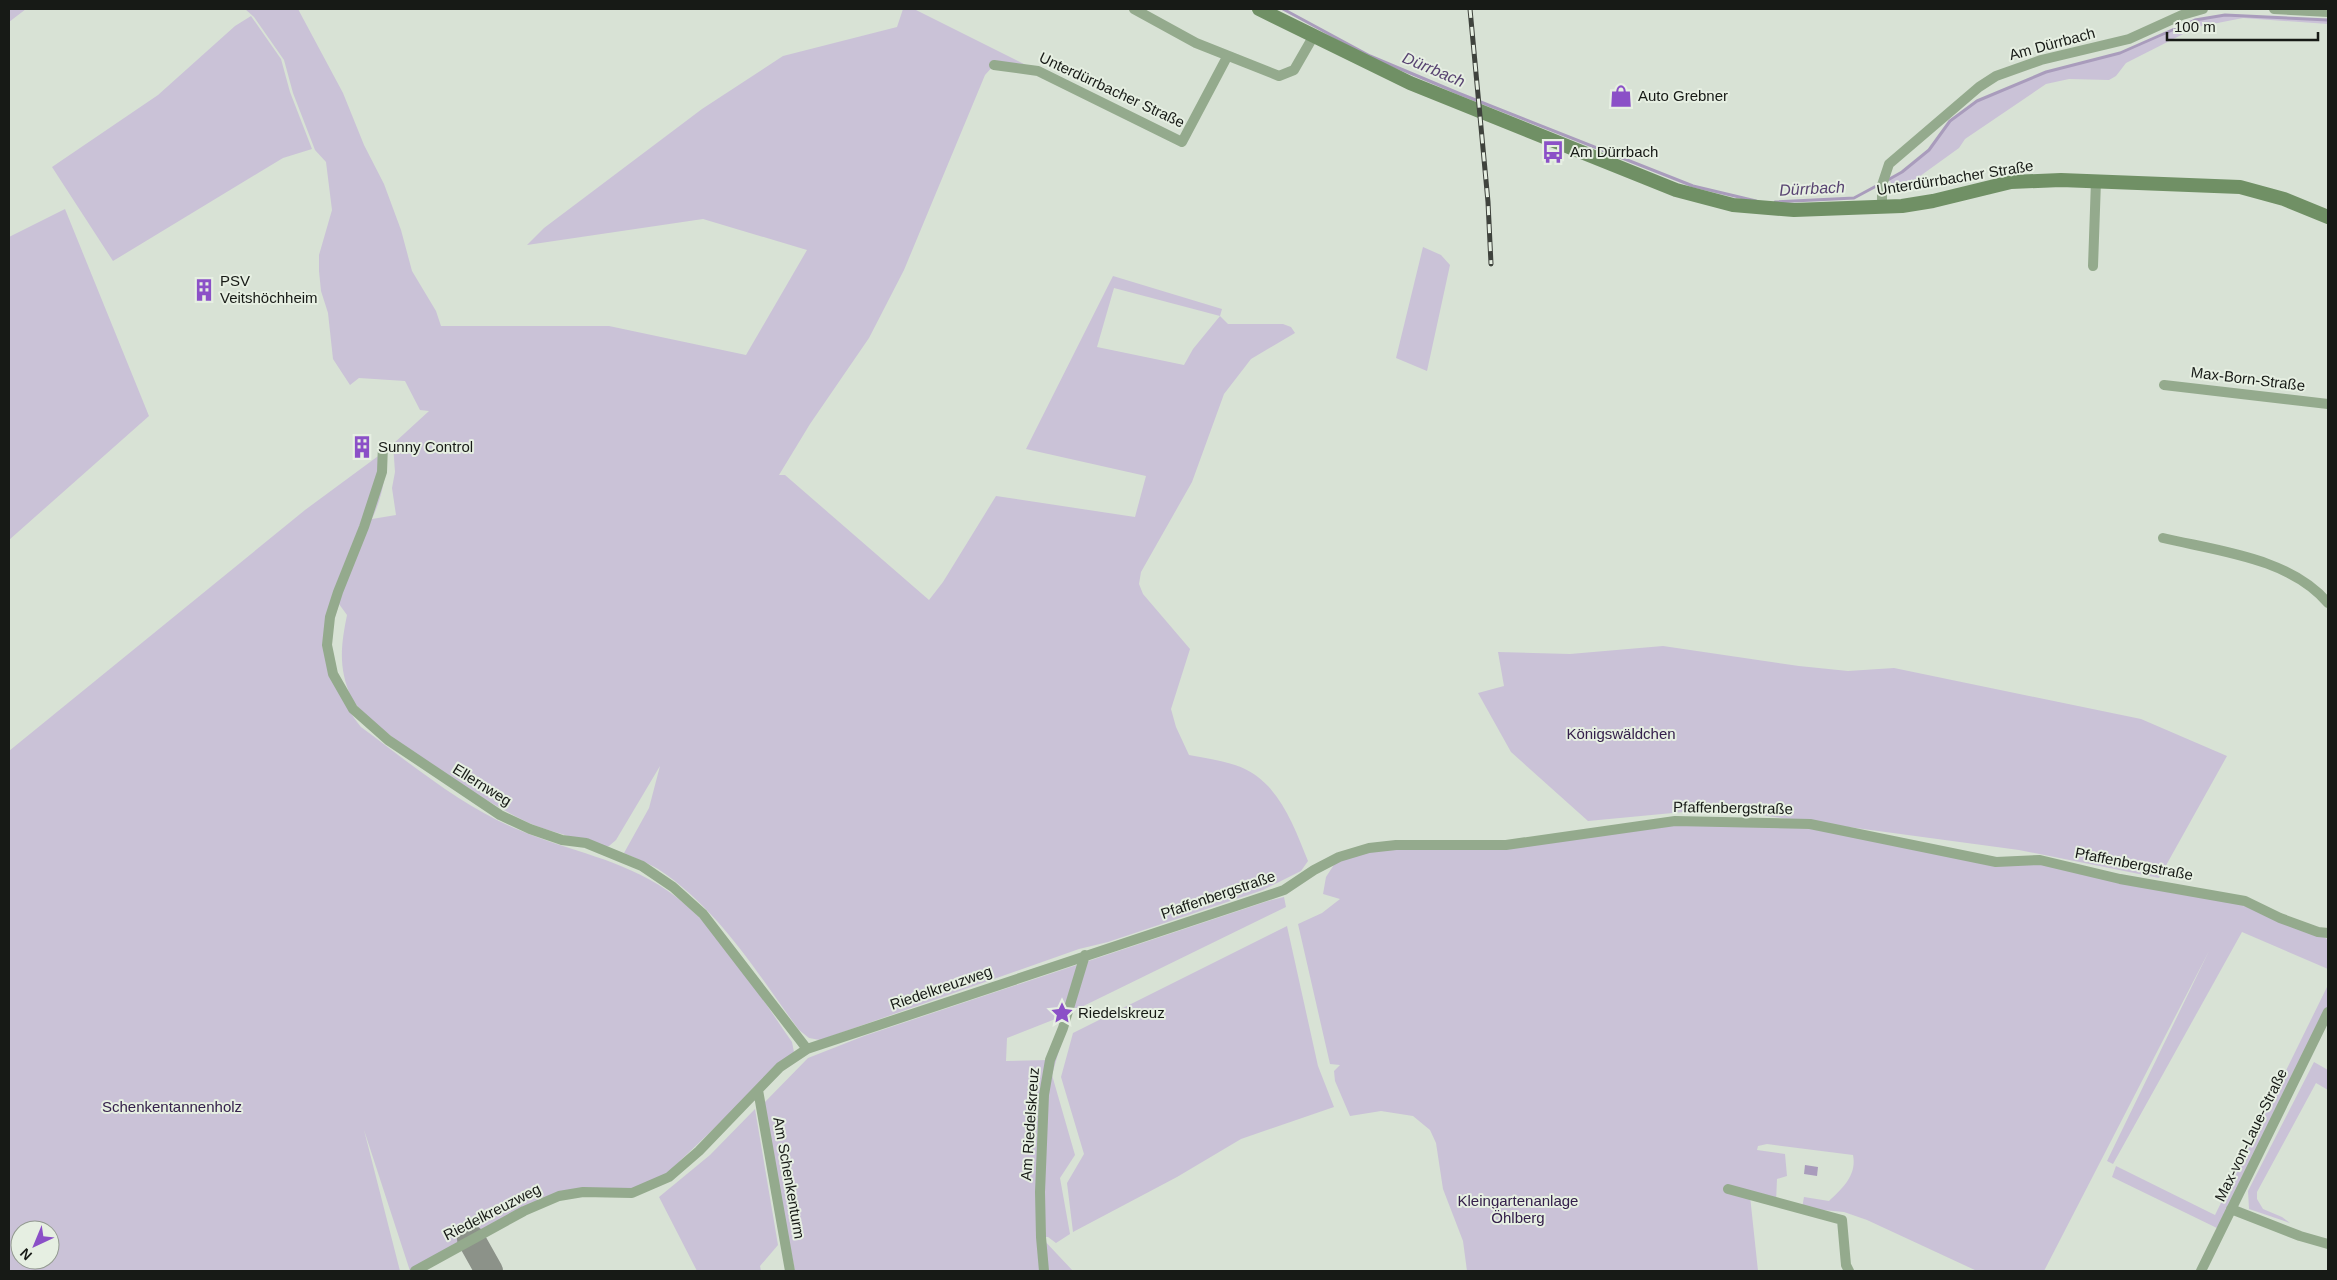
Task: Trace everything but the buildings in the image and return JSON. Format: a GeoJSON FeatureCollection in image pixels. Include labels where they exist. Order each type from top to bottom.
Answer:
{"type":"FeatureCollection","features":[{"type":"Feature","properties":{"kind":"street"},"geometry":{"type":"LineString","coordinates":[[1134,9],[1196,43],[1272,74],[1286,75],[1294,70],[1313,37]]}},
{"type":"Feature","properties":{"kind":"street","name":"Unterdürrbacher Straße"},"geometry":{"type":"LineString","coordinates":[[1259,9],[1313,37],[1419,87],[1676,190],[1708,200],[1759,209],[1794,210],[1882,207],[1933,201],[2011,182],[2096,181],[2240,187],[2284,199],[2328,218]]}},
{"type":"Feature","properties":{"kind":"street","name":"Am Dürrbach"},"geometry":{"type":"LineString","coordinates":[[1882,207],[1883,180],[1889,164],[1979,87],[1996,76],[2041,60],[2129,39],[2182,15],[2203,9]]}},
{"type":"Feature","properties":{"kind":"street"},"geometry":{"type":"LineString","coordinates":[[2274,9],[2328,12]]}},
{"type":"Feature","properties":{"kind":"street","name":"Unterdürrbacher Straße"},"geometry":{"type":"LineString","coordinates":[[994,65],[1038,71],[1182,142],[1227,57]]}},
{"type":"Feature","properties":{"kind":"street"},"geometry":{"type":"LineString","coordinates":[[2093,266],[2096,181]]}},
{"type":"Feature","properties":{"kind":"street","name":"Max-Born-Straße"},"geometry":{"type":"LineString","coordinates":[[2164,385],[2328,404]]}},
{"type":"Feature","properties":{"kind":"street","name":"Ellernweg"},"geometry":{"type":"LineString","coordinates":[[383,445],[382,472],[364,527],[330,617],[327,644],[332,674],[353,709],[388,740],[500,815],[530,829],[562,840],[586,844],[642,866],[673,887],[703,914],[807,1049]]}},
{"type":"Feature","properties":{"kind":"street"},"geometry":{"type":"LineString","coordinates":[[2163,538],[2263,561],[2299,577],[2328,603]]}},
{"type":"Feature","properties":{"kind":"street","name":"Pfaffenbergstraße"},"geometry":{"type":"LineString","coordinates":[[1085,955],[1284,890],[1314,870],[1339,857],[1369,848],[1396,845],[1506,845],[1675,821],[1810,824],[1996,862],[2040,860],[2120,879],[2245,900],[2280,918],[2318,932],[2328,933]]}},
{"type":"Feature","properties":{"kind":"street","name":"Riedelkreuzweg"},"geometry":{"type":"LineString","coordinates":[[415,1271],[524,1211],[559,1196],[583,1192],[632,1193],[669,1177],[699,1151],[780,1067],[807,1049],[1085,955]]}},
{"type":"Feature","properties":{"kind":"street","name":"Am Riedelskreuz"},"geometry":{"type":"LineString","coordinates":[[1044,1271],[1040,1192],[1044,1095],[1050,1060],[1063,1028],[1085,955]]}},
{"type":"Feature","properties":{"kind":"street","name":"Max-von-Laue-Straße"},"geometry":{"type":"LineString","coordinates":[[2201,1271],[2328,1012]]}},
{"type":"Feature","properties":{"kind":"street","name":"Am Schenkenturm"},"geometry":{"type":"LineString","coordinates":[[758,1090],[790,1271]]}},
{"type":"Feature","properties":{"kind":"street"},"geometry":{"type":"LineString","coordinates":[[1728,1189],[1842,1220],[1848,1271]]}},
{"type":"Feature","properties":{"kind":"street"},"geometry":{"type":"LineString","coordinates":[[2231,1209],[2300,1236],[2328,1244]]}},
{"type":"Feature","properties":{"kind":"green space"},"geometry":{"type":"Polygon","coordinates":[[[9,9],[26,9],[9,22],[9,9]]]}},
{"type":"Feature","properties":{"kind":"green space","name":"Schenkentannenholz"},"geometry":{"type":"Polygon","coordinates":[[[245,9],[298,9],[343,93],[364,145],[384,184],[401,230],[412,271],[436,311],[441,326],[609,326],[746,355],[807,250],[703,219],[527,245],[544,228],[702,109],[783,56],[897,27],[903,9],[914,9],[1038,71],[994,65],[985,75],[904,270],[869,338],[810,424],[779,475],[785,475],[929,600],[943,582],[996,496],[1135,517],[1146,476],[1026,449],[1113,276],[1222,309],[1220,316],[1228,324],[1283,324],[1291,327],[1295,333],[1251,359],[1224,394],[1192,482],[1141,572],[1139,584],[1143,594],[1190,649],[1171,709],[1176,727],[1189,755],[1218,760],[1250,771],[1273,791],[1296,832],[1308,861],[1301,871],[1263,890],[1108,942],[1079,949],[820,1040],[809,1038],[799,1030],[736,943],[700,903],[658,869],[624,853],[649,808],[660,766],[616,840],[609,846],[603,848],[534,825],[517,817],[435,767],[406,747],[361,711],[351,697],[344,676],[342,646],[347,615],[339,604],[331,630],[330,656],[332,669],[346,705],[361,727],[457,797],[498,821],[538,838],[613,863],[650,880],[668,891],[687,906],[721,941],[751,981],[792,1042],[794,1052],[661,1179],[632,1193],[559,1196],[415,1271],[410,1271],[364,1130],[400,1271],[9,1271],[9,751],[305,510],[385,451],[383,486],[372,519],[396,515],[392,488],[395,472],[393,444],[429,411],[420,410],[405,381],[359,378],[350,385],[333,359],[328,313],[321,291],[319,271],[319,255],[332,210],[326,162],[315,150],[293,93],[284,60],[254,17],[245,9]],[[1114,288],[1097,347],[1184,365],[1193,349],[1220,316],[1114,288]]]}},
{"type":"Feature","properties":{"kind":"green space"},"geometry":{"type":"Polygon","coordinates":[[[2225,15],[2328,20],[2328,24],[2243,18],[2197,27],[2126,63],[2116,76],[2109,80],[2069,79],[2046,84],[1965,139],[1959,148],[1916,179],[1893,187],[1889,179],[1902,172],[1929,150],[1950,121],[1977,101],[2046,72],[2120,53],[2195,20],[2225,15]]]}},
{"type":"Feature","properties":{"kind":"green space"},"geometry":{"type":"Polygon","coordinates":[[[251,16],[281,59],[290,92],[312,149],[283,158],[113,261],[52,167],[158,95],[235,26],[251,16]]]}},
{"type":"Feature","properties":{"kind":"green space"},"geometry":{"type":"Polygon","coordinates":[[[65,209],[149,416],[9,540],[9,237],[65,209]]]}},
{"type":"Feature","properties":{"kind":"green space"},"geometry":{"type":"Polygon","coordinates":[[[1423,247],[1441,255],[1450,265],[1427,371],[1396,358],[1423,247]]]}},
{"type":"Feature","properties":{"kind":"green space","name":"Königswäldchen"},"geometry":{"type":"Polygon","coordinates":[[[1663,646],[1799,666],[1848,671],[1894,668],[2141,719],[2227,756],[2159,878],[2019,850],[1715,809],[1588,821],[1511,752],[1478,693],[1504,686],[1498,652],[1570,654],[1663,646]]]}},
{"type":"Feature","properties":{"kind":"green space","name":"Kleingartenanlage Öhlberg"},"geometry":{"type":"Polygon","coordinates":[[[1675,821],[1810,824],[1996,862],[2040,860],[2245,901],[2318,932],[2328,940],[2328,969],[2242,932],[2113,1164],[2107,1161],[2209,951],[2044,1271],[1977,1271],[1867,1220],[1844,1212],[1802,1208],[1804,1197],[1829,1201],[1839,1191],[1851,1175],[1854,1162],[1853,1155],[1767,1144],[1758,1146],[1757,1150],[1785,1154],[1787,1176],[1777,1179],[1776,1202],[1750,1196],[1758,1271],[1467,1271],[1463,1241],[1443,1189],[1436,1143],[1430,1130],[1413,1116],[1381,1111],[1350,1116],[1335,1081],[1334,1071],[1340,1065],[1330,1064],[1298,924],[1322,913],[1340,899],[1323,894],[1326,877],[1339,857],[1369,848],[1506,845],[1675,821]]]}},
{"type":"Feature","properties":{"kind":"green space"},"geometry":{"type":"Polygon","coordinates":[[[1284,897],[1286,907],[1063,1016],[1007,1038],[1006,1061],[1050,1060],[1060,1047],[1052,1075],[1075,1155],[1060,1178],[1070,1234],[1056,1243],[1048,1237],[1041,1237],[1073,1271],[795,1271],[762,1105],[808,1058],[864,1036],[1284,897]]]}},
{"type":"Feature","properties":{"kind":"green space"},"geometry":{"type":"Polygon","coordinates":[[[1287,926],[1318,1066],[1334,1107],[1241,1139],[1177,1177],[1073,1232],[1067,1183],[1084,1154],[1061,1077],[1073,1033],[1287,926]]]}},
{"type":"Feature","properties":{"kind":"green space"},"geometry":{"type":"Polygon","coordinates":[[[2328,985],[2328,1012],[2221,1230],[2112,1177],[2116,1166],[2215,1215],[2328,985]]]}},
{"type":"Feature","properties":{"kind":"green space"},"geometry":{"type":"Polygon","coordinates":[[[2314,1062],[2328,1070],[2328,1090],[2316,1083],[2257,1192],[2257,1199],[2263,1209],[2282,1217],[2290,1223],[2249,1209],[2248,1191],[2314,1062]]]}},
{"type":"Feature","properties":{"kind":"green space"},"geometry":{"type":"Polygon","coordinates":[[[755,1109],[778,1245],[760,1266],[761,1271],[697,1271],[659,1197],[710,1155],[755,1109]]]}},
{"type":"Feature","properties":{"kind":"shaded area"},"geometry":{"type":"Polygon","coordinates":[[[1805,1165],[1818,1167],[1817,1176],[1804,1174],[1805,1165]]]}},
{"type":"Feature","properties":{"kind":"waterway","name":"Dürrbach"},"geometry":{"type":"LineString","coordinates":[[1283,9],[1370,56],[1458,93],[1693,186],[1756,201]]}},
{"type":"Feature","properties":{"kind":"waterway","name":"Dürrbach"},"geometry":{"type":"LineString","coordinates":[[1886,181],[1902,172],[1929,150],[1950,121],[1977,101],[2046,72],[2120,53],[2195,20],[2225,15],[2328,20]]}},
{"type":"Feature","properties":{"kind":"waterway","name":"Dürrbach"},"geometry":{"type":"LineString","coordinates":[[1775,202],[1854,198],[1880,184]]}},
{"type":"Feature","properties":{"kind":"taxiway"},"geometry":{"type":"LineString","coordinates":[[471,1239],[489,1271]]}},
{"type":"Feature","properties":{"kind":"railway"},"geometry":{"type":"LineString","coordinates":[[1470,9],[1488,202],[1491,264]]}},
{"type":"Feature","properties":{"kind":"place","name":"Auto Grebner"},"geometry":{"type":"Point","coordinates":[1621,96]}},
{"type":"Feature","properties":{"kind":"place","name":"Am Dürrbach"},"geometry":{"type":"Point","coordinates":[1553,152]}},
{"type":"Feature","properties":{"kind":"place","name":"PSV Veitshöchheim"},"geometry":{"type":"Point","coordinates":[204,290]}},
{"type":"Feature","properties":{"kind":"place","name":"Sunny Control"},"geometry":{"type":"Point","coordinates":[362,447]}},
{"type":"Feature","properties":{"kind":"place","name":"Riedelskreuz"},"geometry":{"type":"Point","coordinates":[1062,1013]}}]}
